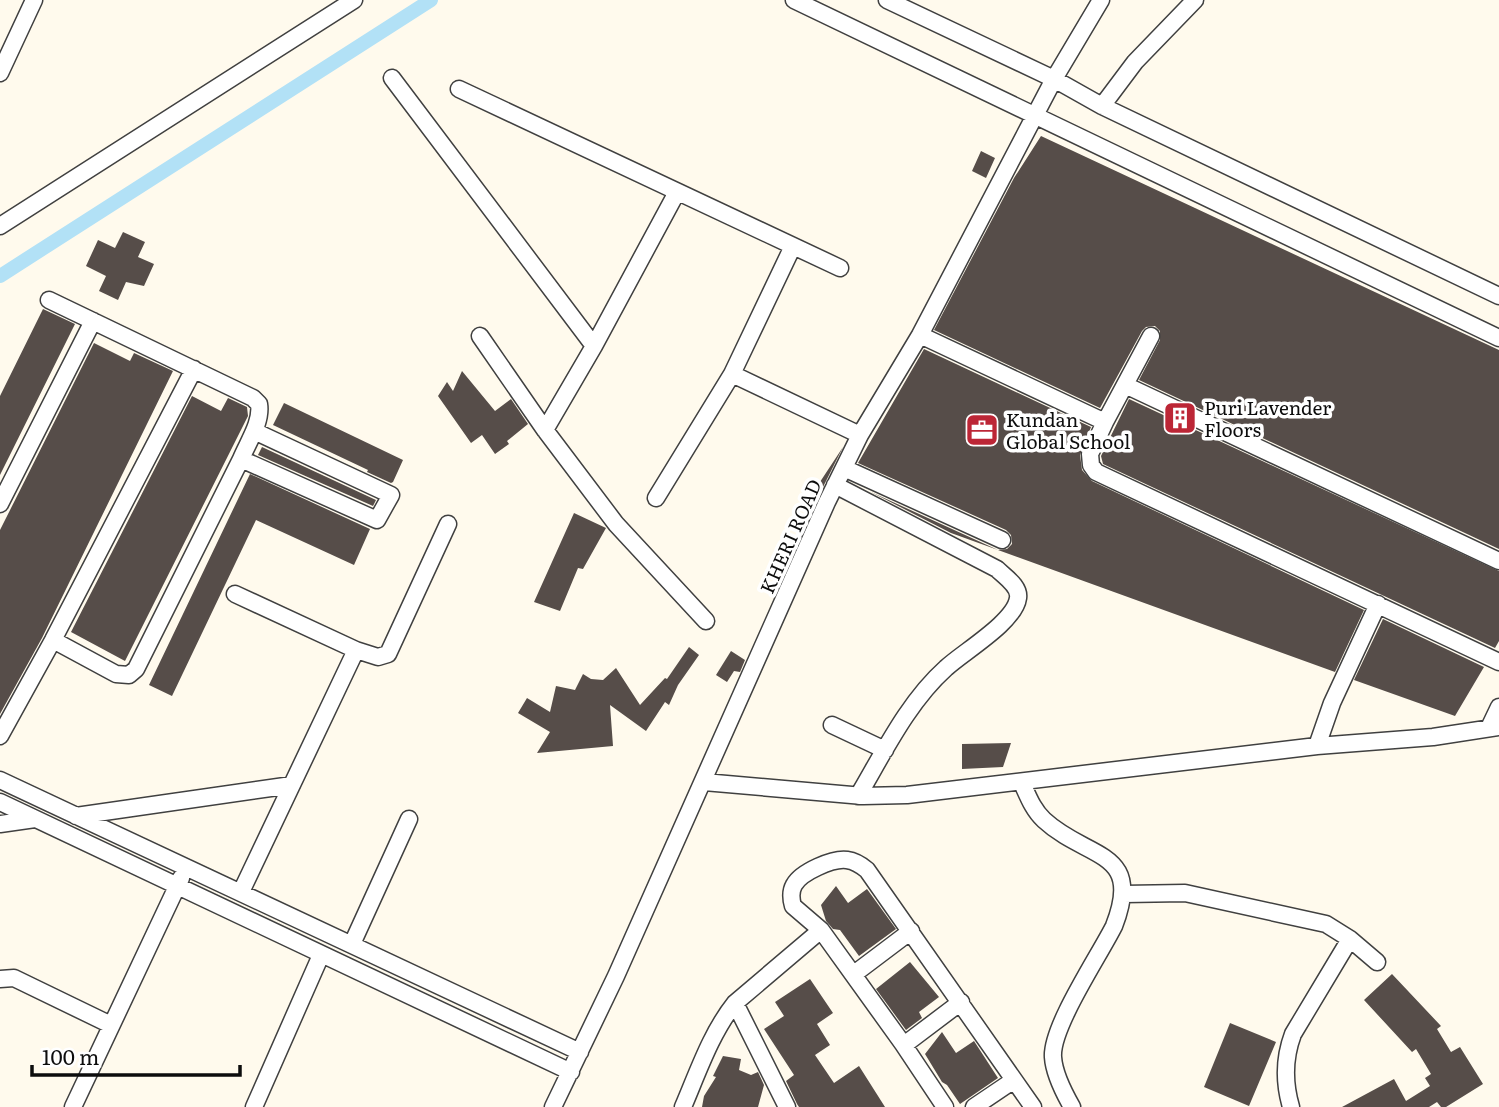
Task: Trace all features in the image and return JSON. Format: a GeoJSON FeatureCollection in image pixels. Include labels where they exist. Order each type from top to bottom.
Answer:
{"type":"FeatureCollection","features":[{"type":"Feature","properties":{"kind":"street"},"geometry":{"type":"LineString","coordinates":[[0,73],[34,0]]}},
{"type":"Feature","properties":{"kind":"street"},"geometry":{"type":"LineString","coordinates":[[0,226],[354,0]]}},
{"type":"Feature","properties":{"kind":"street"},"geometry":{"type":"LineString","coordinates":[[794,0],[1499,338]]}},
{"type":"Feature","properties":{"kind":"street"},"geometry":{"type":"LineString","coordinates":[[887,0],[1499,296]]}},
{"type":"Feature","properties":{"kind":"street","name":"KHERI ROAD"},"geometry":{"type":"LineString","coordinates":[[553,1107],[704,782],[835,485],[860,435],[920,335],[1054,79],[1101,0]]}},
{"type":"Feature","properties":{"kind":"street"},"geometry":{"type":"LineString","coordinates":[[1102,106],[1135,62],[1195,0]]}},
{"type":"Feature","properties":{"kind":"street"},"geometry":{"type":"LineString","coordinates":[[0,32],[15,40]]}},
{"type":"Feature","properties":{"kind":"street"},"geometry":{"type":"LineString","coordinates":[[392,78],[594,346]]}},
{"type":"Feature","properties":{"kind":"street"},"geometry":{"type":"LineString","coordinates":[[459,89],[840,268]]}},
{"type":"Feature","properties":{"kind":"street"},"geometry":{"type":"LineString","coordinates":[[545,430],[594,346],[677,192]]}},
{"type":"Feature","properties":{"kind":"street"},"geometry":{"type":"LineString","coordinates":[[656,498],[732,374],[793,246]]}},
{"type":"Feature","properties":{"kind":"street"},"geometry":{"type":"LineString","coordinates":[[49,300],[253,398],[259,404],[260,410],[241,459],[136,669],[129,675],[116,674],[53,640]]}},
{"type":"Feature","properties":{"kind":"street"},"geometry":{"type":"LineString","coordinates":[[0,503],[93,321]]}},
{"type":"Feature","properties":{"kind":"street"},"geometry":{"type":"LineString","coordinates":[[920,335],[1105,422]]}},
{"type":"Feature","properties":{"kind":"street"},"geometry":{"type":"LineString","coordinates":[[1151,335],[1090,454],[1091,465],[1096,472],[1499,662]]}},
{"type":"Feature","properties":{"kind":"street"},"geometry":{"type":"LineString","coordinates":[[480,336],[615,524],[706,621]]}},
{"type":"Feature","properties":{"kind":"street"},"geometry":{"type":"LineString","coordinates":[[0,736],[194,369]]}},
{"type":"Feature","properties":{"kind":"street"},"geometry":{"type":"LineString","coordinates":[[732,374],[860,435]]}},
{"type":"Feature","properties":{"kind":"street"},"geometry":{"type":"LineString","coordinates":[[1125,385],[1499,561]]}},
{"type":"Feature","properties":{"kind":"street"},"geometry":{"type":"LineString","coordinates":[[241,459],[377,520],[391,495],[254,431]]}},
{"type":"Feature","properties":{"kind":"street"},"geometry":{"type":"LineString","coordinates":[[844,468],[1002,540]]}},
{"type":"Feature","properties":{"kind":"street"},"geometry":{"type":"LineString","coordinates":[[835,485],[997,569],[1017,590],[1018,598],[1008,617],[944,669],[916,701],[858,796]]}},
{"type":"Feature","properties":{"kind":"street"},"geometry":{"type":"LineString","coordinates":[[235,594],[356,650],[378,657],[388,654],[448,524]]}},
{"type":"Feature","properties":{"kind":"street"},"geometry":{"type":"LineString","coordinates":[[1317,746],[1332,703],[1378,604]]}},
{"type":"Feature","properties":{"kind":"street"},"geometry":{"type":"LineString","coordinates":[[241,892],[356,650]]}},
{"type":"Feature","properties":{"kind":"street"},"geometry":{"type":"LineString","coordinates":[[704,782],[858,796],[907,795],[1317,746],[1433,737],[1494,728],[1499,707]]}},
{"type":"Feature","properties":{"kind":"street"},"geometry":{"type":"LineString","coordinates":[[832,725],[885,750]]}},
{"type":"Feature","properties":{"kind":"street"},"geometry":{"type":"LineString","coordinates":[[0,780],[580,1052]]}},
{"type":"Feature","properties":{"kind":"street"},"geometry":{"type":"LineString","coordinates":[[1022,783],[1042,819],[1119,870],[1122,877],[1124,894],[1114,926],[1062,1022],[1054,1043],[1053,1059],[1072,1107]]}},
{"type":"Feature","properties":{"kind":"street"},"geometry":{"type":"LineString","coordinates":[[76,816],[292,785]]}},
{"type":"Feature","properties":{"kind":"street"},"geometry":{"type":"LineString","coordinates":[[0,802],[571,1072]]}},
{"type":"Feature","properties":{"kind":"street"},"geometry":{"type":"LineString","coordinates":[[0,824],[35,819]]}},
{"type":"Feature","properties":{"kind":"street"},"geometry":{"type":"LineString","coordinates":[[352,944],[409,819]]}},
{"type":"Feature","properties":{"kind":"street"},"geometry":{"type":"LineString","coordinates":[[945,1107],[821,930],[793,906],[791,892],[801,877],[844,859],[867,870],[1033,1107]]}},
{"type":"Feature","properties":{"kind":"street"},"geometry":{"type":"LineString","coordinates":[[73,1107],[187,867]]}},
{"type":"Feature","properties":{"kind":"street"},"geometry":{"type":"LineString","coordinates":[[1124,894],[1185,892],[1326,924],[1377,961]]}},
{"type":"Feature","properties":{"kind":"street"},"geometry":{"type":"LineString","coordinates":[[683,1107],[714,1036],[735,1003],[821,930]]}},
{"type":"Feature","properties":{"kind":"street"},"geometry":{"type":"LineString","coordinates":[[854,974],[911,931]]}},
{"type":"Feature","properties":{"kind":"street"},"geometry":{"type":"LineString","coordinates":[[1291,1107],[1286,1060],[1293,1034],[1350,939]]}},
{"type":"Feature","properties":{"kind":"street"},"geometry":{"type":"LineString","coordinates":[[254,1107],[321,955]]}},
{"type":"Feature","properties":{"kind":"street"},"geometry":{"type":"LineString","coordinates":[[0,979],[14,978],[111,1025]]}},
{"type":"Feature","properties":{"kind":"street"},"geometry":{"type":"LineString","coordinates":[[904,1045],[961,1002]]}},
{"type":"Feature","properties":{"kind":"street"},"geometry":{"type":"LineString","coordinates":[[735,1003],[787,1107]]}},
{"type":"Feature","properties":{"kind":"street"},"geometry":{"type":"LineString","coordinates":[[974,1107],[1014,1080]]}},
{"type":"Feature","properties":{"kind":"building"},"geometry":{"type":"Polygon","coordinates":[[[1041,136],[1499,350],[1499,549],[1139,380],[1160,340],[1160,331],[1155,326],[1146,327],[1142,331],[1100,408],[934,330],[1014,178],[1041,136]]]}},
{"type":"Feature","properties":{"kind":"building"},"geometry":{"type":"Polygon","coordinates":[[[981,151],[995,158],[986,178],[972,171],[981,151]]]}},
{"type":"Feature","properties":{"kind":"building"},"geometry":{"type":"Polygon","coordinates":[[[123,232],[145,242],[138,257],[154,264],[144,286],[126,282],[118,300],[99,291],[106,276],[86,266],[98,240],[115,248],[123,232]]]}},
{"type":"Feature","properties":{"kind":"building"},"geometry":{"type":"Polygon","coordinates":[[[43,309],[75,324],[0,475],[0,396],[43,309]]]}},
{"type":"Feature","properties":{"kind":"building"},"geometry":{"type":"Polygon","coordinates":[[[94,343],[130,361],[134,353],[173,371],[42,638],[0,714],[0,530],[94,343]]]}},
{"type":"Feature","properties":{"kind":"building"},"geometry":{"type":"Polygon","coordinates":[[[924,349],[1091,427],[1080,455],[1082,470],[1092,481],[1364,610],[1335,672],[951,533],[871,492],[998,550],[1007,549],[1012,544],[1011,535],[1006,530],[858,463],[924,349]]]}},
{"type":"Feature","properties":{"kind":"building"},"geometry":{"type":"Polygon","coordinates":[[[462,371],[495,411],[511,399],[528,424],[495,454],[482,435],[471,443],[438,396],[447,382],[453,391],[462,371]]]}},
{"type":"Feature","properties":{"kind":"building"},"geometry":{"type":"Polygon","coordinates":[[[192,396],[221,411],[228,398],[247,407],[248,416],[125,661],[71,632],[192,396]]]}},
{"type":"Feature","properties":{"kind":"building"},"geometry":{"type":"Polygon","coordinates":[[[1129,399],[1499,571],[1499,641],[1495,648],[1103,464],[1101,456],[1129,399]]]}},
{"type":"Feature","properties":{"kind":"building"},"geometry":{"type":"Polygon","coordinates":[[[284,403],[403,460],[393,482],[367,472],[368,470],[273,425],[284,403]]]}},
{"type":"Feature","properties":{"kind":"building"},"geometry":{"type":"Polygon","coordinates":[[[262,447],[376,500],[373,506],[258,455],[262,447]]]}},
{"type":"Feature","properties":{"kind":"building"},"geometry":{"type":"Polygon","coordinates":[[[843,447],[823,487],[818,485],[843,447]]]}},
{"type":"Feature","properties":{"kind":"building"},"geometry":{"type":"Polygon","coordinates":[[[250,474],[370,529],[354,565],[256,520],[172,696],[149,685],[250,474]]]}},
{"type":"Feature","properties":{"kind":"building"},"geometry":{"type":"Polygon","coordinates":[[[574,513],[606,528],[583,569],[578,568],[560,611],[534,602],[574,513]]]}},
{"type":"Feature","properties":{"kind":"building"},"geometry":{"type":"Polygon","coordinates":[[[1383,619],[1484,667],[1455,716],[1354,680],[1383,619]]]}},
{"type":"Feature","properties":{"kind":"building"},"geometry":{"type":"Polygon","coordinates":[[[689,647],[699,655],[678,685],[669,705],[665,702],[646,731],[610,705],[613,746],[537,753],[550,732],[518,713],[527,698],[550,712],[556,686],[575,690],[583,674],[591,679],[603,680],[616,668],[640,705],[665,678],[667,679],[689,647]]]}},
{"type":"Feature","properties":{"kind":"building"},"geometry":{"type":"Polygon","coordinates":[[[731,651],[745,660],[740,672],[734,671],[727,682],[716,675],[731,651]]]}},
{"type":"Feature","properties":{"kind":"building"},"geometry":{"type":"Polygon","coordinates":[[[1011,743],[1003,767],[962,769],[962,744],[1011,743]]]}},
{"type":"Feature","properties":{"kind":"building"},"geometry":{"type":"Polygon","coordinates":[[[836,886],[848,903],[867,889],[896,929],[859,956],[840,930],[833,929],[826,921],[821,905],[836,886]]]}},
{"type":"Feature","properties":{"kind":"building"},"geometry":{"type":"Polygon","coordinates":[[[910,962],[939,997],[919,1012],[922,1018],[906,1030],[876,989],[910,962]]]}},
{"type":"Feature","properties":{"kind":"building"},"geometry":{"type":"Polygon","coordinates":[[[1392,974],[1441,1026],[1437,1029],[1451,1052],[1460,1047],[1483,1084],[1446,1107],[1441,1107],[1437,1102],[1429,1107],[1342,1107],[1394,1079],[1406,1101],[1430,1086],[1425,1078],[1431,1074],[1416,1049],[1412,1052],[1364,1000],[1392,974]]]}},
{"type":"Feature","properties":{"kind":"building"},"geometry":{"type":"Polygon","coordinates":[[[810,979],[833,1013],[817,1024],[830,1045],[815,1055],[834,1083],[859,1066],[885,1107],[799,1107],[797,1104],[786,1081],[794,1075],[764,1029],[784,1016],[775,1002],[810,979]]]}},
{"type":"Feature","properties":{"kind":"building"},"geometry":{"type":"Polygon","coordinates":[[[1230,1023],[1276,1042],[1249,1106],[1204,1087],[1230,1023]]]}},
{"type":"Feature","properties":{"kind":"building"},"geometry":{"type":"Polygon","coordinates":[[[942,1032],[956,1053],[974,1041],[998,1078],[960,1104],[942,1082],[925,1054],[942,1032]]]}},
{"type":"Feature","properties":{"kind":"building"},"geometry":{"type":"Polygon","coordinates":[[[723,1056],[741,1059],[739,1070],[751,1075],[758,1072],[764,1085],[758,1107],[702,1107],[704,1096],[716,1077],[713,1076],[723,1056]]]}},
{"type":"Feature","properties":{"kind":"waterway"},"geometry":{"type":"LineString","coordinates":[[0,276],[431,0]]}},
{"type":"Feature","properties":{"kind":"place","name":"Puri Lavender Floors"},"geometry":{"type":"Point","coordinates":[1180,418]}},
{"type":"Feature","properties":{"kind":"place","name":"Kundan Global School"},"geometry":{"type":"Point","coordinates":[982,430]}}]}
